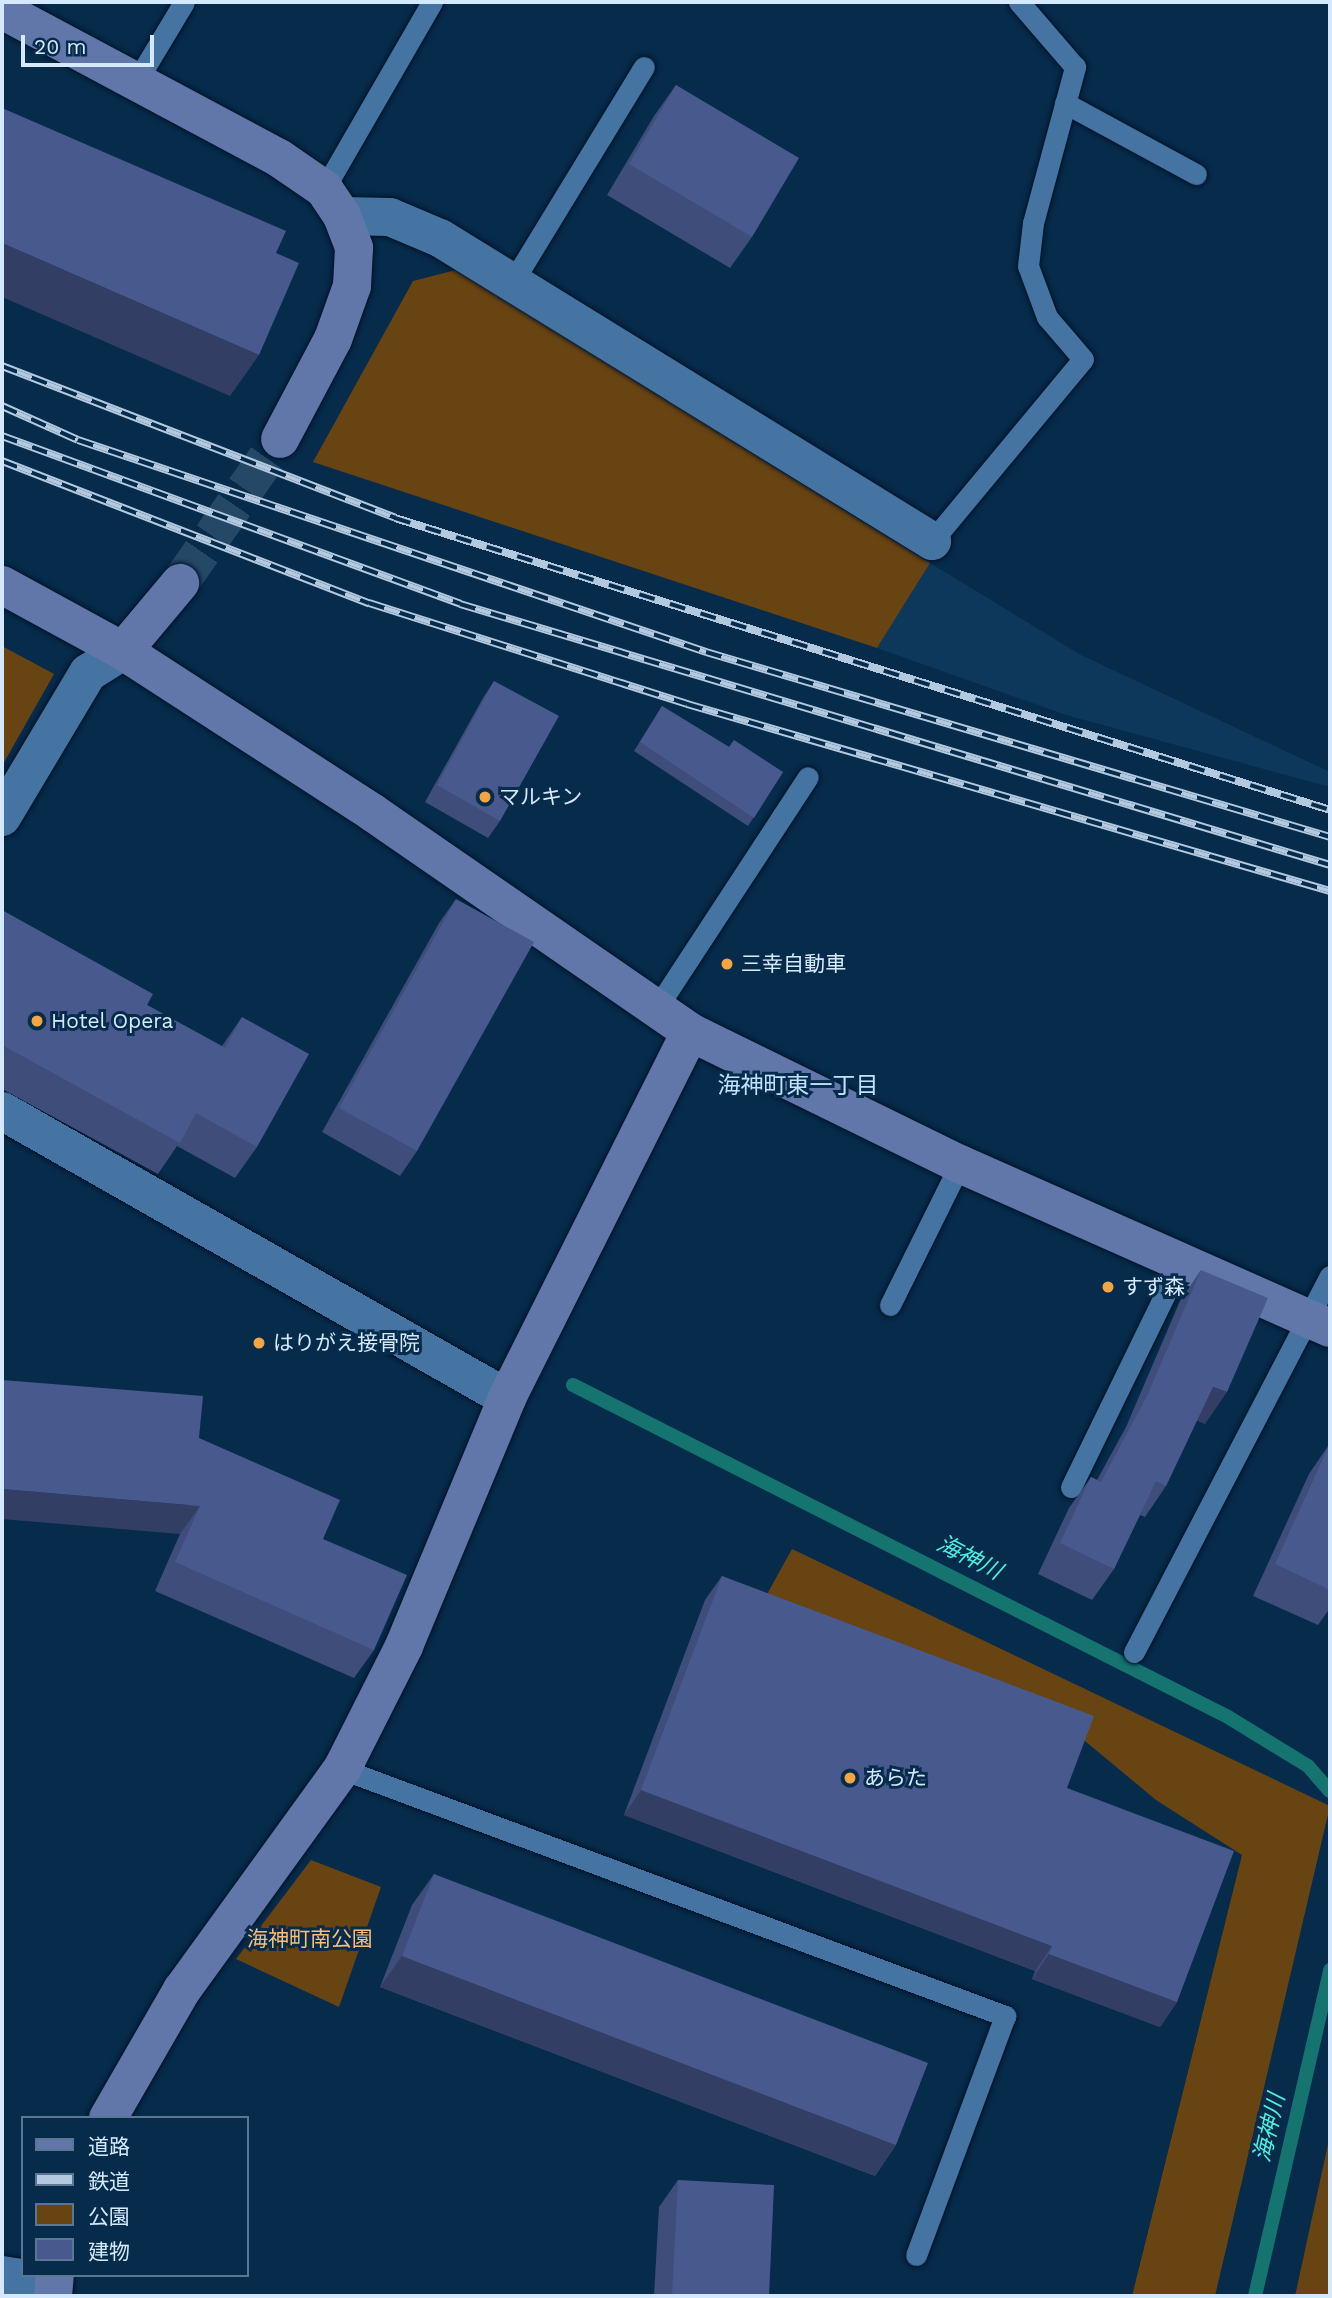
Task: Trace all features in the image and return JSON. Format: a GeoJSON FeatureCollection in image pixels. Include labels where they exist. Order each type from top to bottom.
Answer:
{"type":"FeatureCollection","features":[{"type":"Feature","properties":{"kind":"street"},"geometry":{"type":"LineString","coordinates":[[2,10],[136,82],[333,203],[390,217],[440,238],[932,541]]}},
{"type":"Feature","properties":{"kind":"street"},"geometry":{"type":"LineString","coordinates":[[280,439],[352,286],[354,248],[333,203]]}},
{"type":"Feature","properties":{"kind":"street"},"geometry":{"type":"LineString","coordinates":[[2,817],[88,673],[122,651],[180,583]]}},
{"type":"Feature","properties":{"kind":"street"},"geometry":{"type":"LineString","coordinates":[[2,585],[122,651],[373,813],[690,1032],[961,1164],[1318,1321]]}},
{"type":"Feature","properties":{"kind":"street"},"geometry":{"type":"LineString","coordinates":[[109,2116],[182,1990],[342,1769],[404,1646],[507,1398],[690,1032]]}},
{"type":"Feature","properties":{"kind":"street"},"geometry":{"type":"LineString","coordinates":[[2,1111],[507,1398]]}},
{"type":"Feature","properties":{"kind":"street"},"geometry":{"type":"LineString","coordinates":[[2,2275],[53,2285]]}},
{"type":"Feature","properties":{"kind":"lane"},"geometry":{"type":"LineString","coordinates":[[136,82],[184,2]]}},
{"type":"Feature","properties":{"kind":"lane"},"geometry":{"type":"LineString","coordinates":[[333,203],[432,2]]}},
{"type":"Feature","properties":{"kind":"lane"},"geometry":{"type":"LineString","coordinates":[[932,541],[1083,359],[1048,317],[1028,266],[1075,67],[1019,2]]}},
{"type":"Feature","properties":{"kind":"lane"},"geometry":{"type":"LineString","coordinates":[[512,283],[644,68]]}},
{"type":"Feature","properties":{"kind":"lane"},"geometry":{"type":"LineString","coordinates":[[1065,103],[1196,174]]}},
{"type":"Feature","properties":{"kind":"lane"},"geometry":{"type":"LineString","coordinates":[[656,1009],[808,777]]}},
{"type":"Feature","properties":{"kind":"lane"},"geometry":{"type":"LineString","coordinates":[[890,1305],[961,1164]]}},
{"type":"Feature","properties":{"kind":"lane"},"geometry":{"type":"LineString","coordinates":[[1071,1487],[1181,1261]]}},
{"type":"Feature","properties":{"kind":"lane"},"geometry":{"type":"LineString","coordinates":[[1134,1652],[1318,1321],[1330,1276]]}},
{"type":"Feature","properties":{"kind":"lane"},"geometry":{"type":"LineString","coordinates":[[342,1769],[1005,2016],[916,2255]]}},
{"type":"Feature","properties":{"kind":"shaded area"},"geometry":{"type":"Polygon","coordinates":[[[930,563],[1081,655],[1330,772],[1330,787],[1066,715],[877,648],[930,563]]]}},
{"type":"Feature","properties":{"kind":"green space"},"geometry":{"type":"Polygon","coordinates":[[[456,270],[930,563],[877,648],[313,462],[413,281],[456,270]]]}},
{"type":"Feature","properties":{"kind":"green space"},"geometry":{"type":"Polygon","coordinates":[[[2,646],[54,674],[2,766],[2,646]]]}},
{"type":"Feature","properties":{"kind":"green space"},"geometry":{"type":"Polygon","coordinates":[[[792,1549],[1330,1806],[1215,2296],[1132,2296],[1242,1855],[1156,1800],[1079,1736],[766,1596],[792,1549]]]}},
{"type":"Feature","properties":{"kind":"green space","name":"海神町南公園"},"geometry":{"type":"Polygon","coordinates":[[[311,1860],[381,1887],[339,2007],[236,1959],[311,1860]]]}},
{"type":"Feature","properties":{"kind":"green space"},"geometry":{"type":"Polygon","coordinates":[[[1330,2135],[1330,2296],[1295,2296],[1330,2135]]]}},
{"type":"Feature","properties":{"kind":"building"},"geometry":{"type":"Polygon","coordinates":[[[676,85],[799,158],[752,237],[629,164],[676,85]]]}},
{"type":"Feature","properties":{"kind":"building"},"geometry":{"type":"Polygon","coordinates":[[[2,108],[286,231],[276,253],[299,263],[259,355],[2,243],[2,108]]]}},
{"type":"Feature","properties":{"kind":"building"},"geometry":{"type":"Polygon","coordinates":[[[494,681],[559,716],[500,821],[437,785],[494,681]]]}},
{"type":"Feature","properties":{"kind":"building"},"geometry":{"type":"Polygon","coordinates":[[[662,706],[729,747],[734,740],[783,772],[754,818],[640,742],[662,706]]]}},
{"type":"Feature","properties":{"kind":"building"},"geometry":{"type":"Polygon","coordinates":[[[456,899],[534,942],[417,1151],[339,1108],[456,899]]]}},
{"type":"Feature","properties":{"kind":"building"},"geometry":{"type":"Polygon","coordinates":[[[2,910],[153,994],[147,1005],[225,1048],[242,1017],[309,1054],[257,1147],[196,1113],[180,1143],[2,1045],[2,910]]]}},
{"type":"Feature","properties":{"kind":"building"},"geometry":{"type":"Polygon","coordinates":[[[1201,1270],[1268,1298],[1227,1392],[1213,1387],[1166,1486],[1156,1481],[1114,1569],[1060,1543],[1091,1477],[1101,1482],[1147,1396],[1201,1270]]]}},
{"type":"Feature","properties":{"kind":"building"},"geometry":{"type":"Polygon","coordinates":[[[2,1380],[203,1396],[199,1438],[340,1500],[323,1539],[407,1575],[374,1650],[175,1562],[200,1506],[2,1489],[2,1380]]]}},
{"type":"Feature","properties":{"kind":"building"},"geometry":{"type":"Polygon","coordinates":[[[1330,1443],[1330,1590],[1275,1564],[1330,1443]]]}},
{"type":"Feature","properties":{"kind":"building","name":"あらた"},"geometry":{"type":"Polygon","coordinates":[[[722,1576],[1094,1716],[1067,1788],[1234,1851],[1177,2002],[1049,1954],[1052,1946],[641,1790],[722,1576]]]}},
{"type":"Feature","properties":{"kind":"building"},"geometry":{"type":"Polygon","coordinates":[[[434,1874],[928,2063],[896,2145],[402,1956],[434,1874]]]}},
{"type":"Feature","properties":{"kind":"building"},"geometry":{"type":"Polygon","coordinates":[[[678,2180],[774,2185],[769,2296],[672,2296],[678,2180]]]}},
{"type":"Feature","properties":{"kind":"waterway","name":"海神川"},"geometry":{"type":"LineString","coordinates":[[573,1385],[1228,1717],[1308,1766],[1330,1791]]}},
{"type":"Feature","properties":{"kind":"waterway","name":"海神川"},"geometry":{"type":"LineString","coordinates":[[1255,2296],[1330,1970]]}},
{"type":"Feature","properties":{"kind":"tunnel"},"geometry":{"type":"LineString","coordinates":[[180,583],[280,439]]}},
{"type":"Feature","properties":{"kind":"railway"},"geometry":{"type":"LineString","coordinates":[[2,366],[395,518],[1330,810]]}},
{"type":"Feature","properties":{"kind":"railway"},"geometry":{"type":"LineString","coordinates":[[2,406],[78,440],[706,652],[1330,837]]}},
{"type":"Feature","properties":{"kind":"railway"},"geometry":{"type":"LineString","coordinates":[[2,436],[460,604],[1330,865]]}},
{"type":"Feature","properties":{"kind":"railway"},"geometry":{"type":"LineString","coordinates":[[2,461],[369,603],[687,704],[1330,891]]}},
{"type":"Feature","properties":{"kind":"place","name":"マルキン"},"geometry":{"type":"Point","coordinates":[485,797]}},
{"type":"Feature","properties":{"kind":"place","name":"三幸自動車"},"geometry":{"type":"Point","coordinates":[727,964]}},
{"type":"Feature","properties":{"kind":"place","name":"Hotel Opera"},"geometry":{"type":"Point","coordinates":[37,1021]}},
{"type":"Feature","properties":{"kind":"place","name":"すず森"},"geometry":{"type":"Point","coordinates":[1108,1287]}},
{"type":"Feature","properties":{"kind":"place","name":"はりがえ接骨院"},"geometry":{"type":"Point","coordinates":[259,1343]}},
{"type":"Feature","properties":{"kind":"place","name":"あらた"},"geometry":{"type":"Point","coordinates":[850,1778]}},
{"type":"Feature","properties":{"kind":"district","name":"海神町東一丁目"},"geometry":{"type":"Point","coordinates":[798,1086]}}]}
